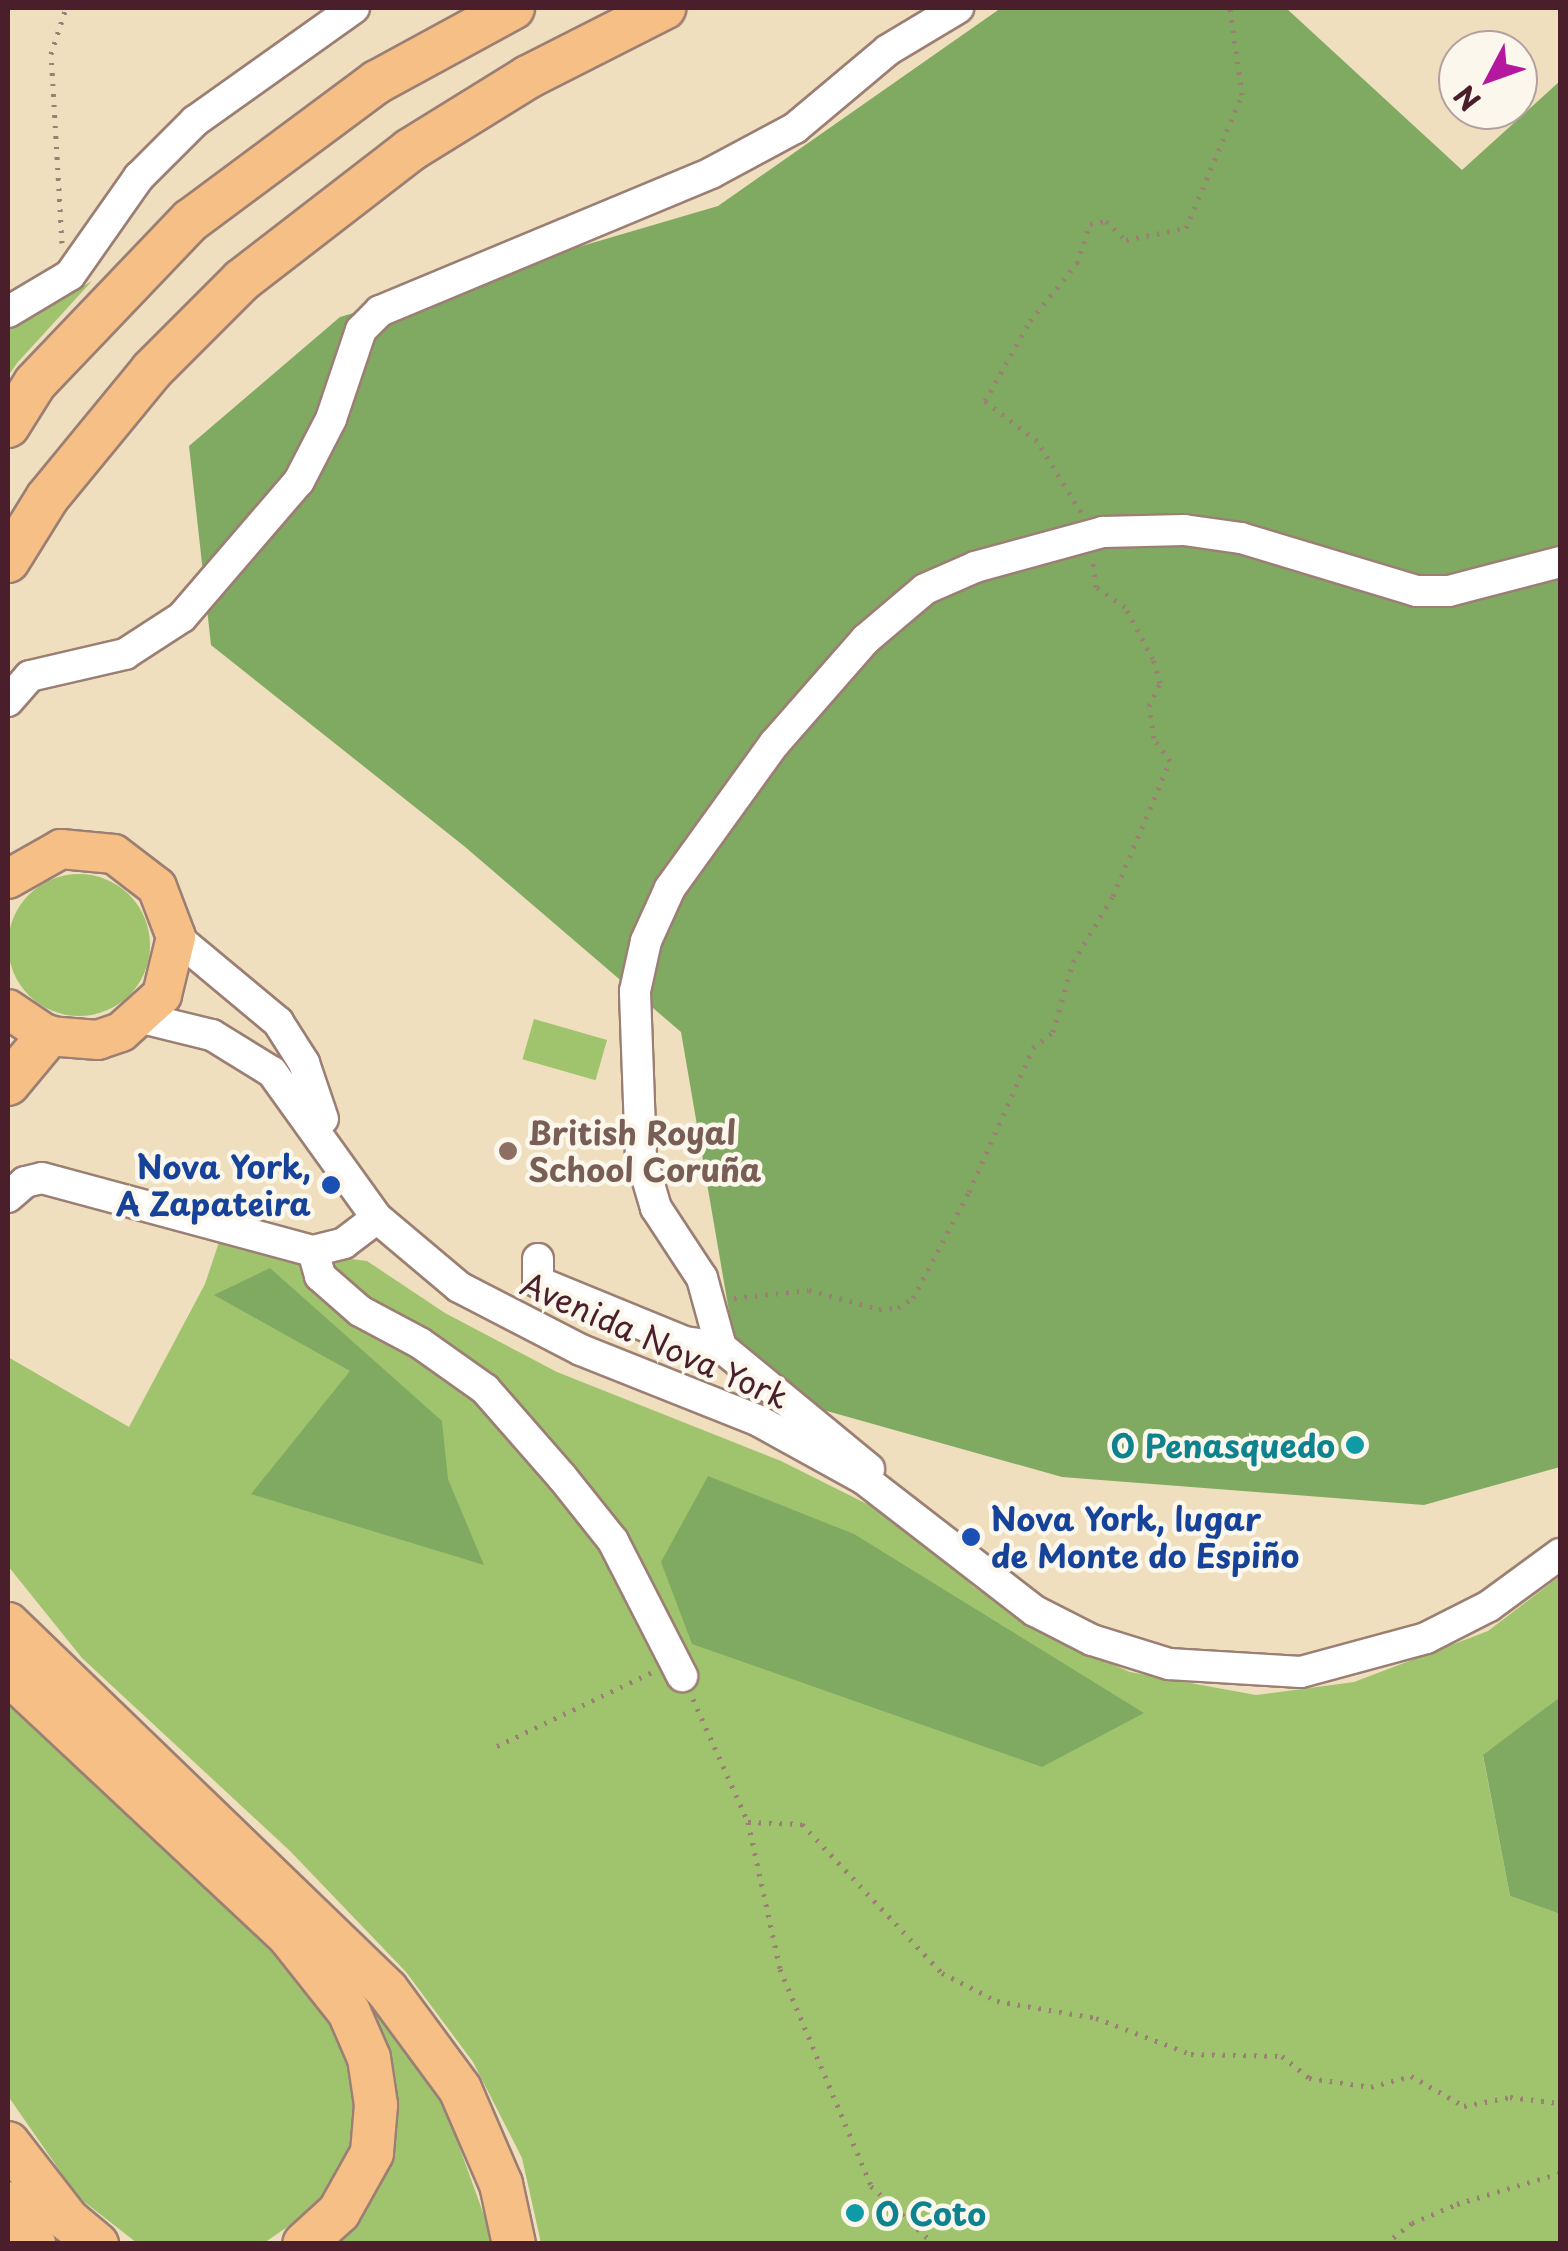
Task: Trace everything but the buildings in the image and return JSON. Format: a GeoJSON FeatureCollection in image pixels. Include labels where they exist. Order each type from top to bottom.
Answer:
{"type":"FeatureCollection","features":[{"type":"Feature","properties":{"kind":"highway"},"geometry":{"type":"LineString","coordinates":[[8,426],[35,383],[191,220],[377,82],[513,8]]}},
{"type":"Feature","properties":{"kind":"highway"},"geometry":{"type":"LineString","coordinates":[[8,561],[47,498],[152,370],[242,280],[410,150],[528,77],[664,8]]}},
{"type":"Feature","properties":{"kind":"highway"},"geometry":{"type":"LineString","coordinates":[[8,1084],[48,1036]]}},
{"type":"Feature","properties":{"kind":"highway"},"geometry":{"type":"LineString","coordinates":[[8,1624],[387,1990],[460,2089],[501,2184],[514,2244]]}},
{"type":"Feature","properties":{"kind":"highway"},"geometry":{"type":"LineString","coordinates":[[8,1673],[288,1935],[349,2012],[369,2058],[376,2105],[372,2152],[339,2212],[304,2244]]}},
{"type":"Feature","properties":{"kind":"highway"},"geometry":{"type":"LineString","coordinates":[[8,2143],[68,2220],[97,2244]]}},
{"type":"Feature","properties":{"kind":"highway"},"geometry":{"type":"LineString","coordinates":[[8,2168],[65,2244]]}},
{"type":"Feature","properties":{"kind":"highway"},"geometry":{"type":"LineString","coordinates":[[8,2203],[34,2244]]}},
{"type":"Feature","properties":{"kind":"main road"},"geometry":{"type":"LineString","coordinates":[[8,1009],[48,1036],[98,1040],[142,1018],[162,995],[176,937],[157,886],[114,854],[60,849],[9,874]]}},
{"type":"Feature","properties":{"kind":"street"},"geometry":{"type":"LineString","coordinates":[[8,312],[70,275],[139,177],[195,121],[354,8]]}},
{"type":"Feature","properties":{"kind":"street"},"geometry":{"type":"LineString","coordinates":[[8,700],[30,676],[125,654],[182,617],[299,480],[331,419],[361,330],[380,311],[728,164],[794,128],[888,50],[958,8]]}},
{"type":"Feature","properties":{"kind":"street"},"geometry":{"type":"LineString","coordinates":[[538,1259],[538,1282],[685,1342],[721,1347],[711,1302],[656,1208],[640,1157],[635,991],[646,941],[670,888],[812,698],[925,590],[975,567],[1103,532],[1184,530],[1240,538],[1416,591],[1449,591],[1560,562]]}},
{"type":"Feature","properties":{"kind":"street","name":"Avenida Nova York"},"geometry":{"type":"LineString","coordinates":[[176,937],[278,1022],[304,1064],[332,1150]]}},
{"type":"Feature","properties":{"kind":"street","name":"Avenida Nova York"},"geometry":{"type":"LineString","coordinates":[[142,1018],[212,1036],[248,1053],[296,1098],[378,1218],[413,1254],[524,1324],[759,1421],[864,1480],[932,1526]]}},
{"type":"Feature","properties":{"kind":"street"},"geometry":{"type":"LineString","coordinates":[[8,1197],[24,1182],[42,1178],[313,1251],[344,1244],[378,1218]]}},
{"type":"Feature","properties":{"kind":"street"},"geometry":{"type":"LineString","coordinates":[[313,1251],[320,1276],[360,1311],[420,1343],[484,1389],[549,1462],[613,1541],[678,1669]]}},
{"type":"Feature","properties":{"kind":"street","name":"Avenida Nova York"},"geometry":{"type":"LineString","coordinates":[[721,1347],[818,1422],[932,1526],[1035,1611],[1092,1640],[1169,1664],[1235,1673],[1302,1672],[1426,1638],[1489,1606],[1560,1554]]}},
{"type":"Feature","properties":{"kind":"path"},"geometry":{"type":"LineString","coordinates":[[66,8],[51,72],[59,234],[70,275]]}},
{"type":"Feature","properties":{"kind":"path"},"geometry":{"type":"LineString","coordinates":[[711,1302],[808,1290],[879,1309],[898,1308],[913,1298],[1033,1048],[1053,1032],[1073,962],[1113,896],[1170,762],[1154,738],[1149,706],[1160,683],[1141,629],[1125,607],[1096,587],[1090,566],[1103,532],[1081,513],[1037,441],[985,401],[1030,321],[1077,263],[1090,224],[1106,221],[1126,240],[1186,228],[1242,95],[1230,8]]}},
{"type":"Feature","properties":{"kind":"path"},"geometry":{"type":"LineString","coordinates":[[497,1746],[678,1669],[748,1822],[780,1970],[870,2186],[934,2244]]}},
{"type":"Feature","properties":{"kind":"path"},"geometry":{"type":"LineString","coordinates":[[748,1822],[802,1824],[942,1973],[997,2002],[1096,2018],[1190,2054],[1282,2056],[1309,2078],[1371,2087],[1411,2076],[1464,2106],[1510,2097],[1560,2102]]}},
{"type":"Feature","properties":{"kind":"path"},"geometry":{"type":"LineString","coordinates":[[1385,2244],[1412,2223],[1457,2204],[1560,2173]]}},
{"type":"Feature","properties":{"kind":"green space"},"geometry":{"type":"Polygon","coordinates":[[[1001,8],[1286,8],[1462,170],[1506,130],[1538,130],[1538,101],[1560,81],[1560,1467],[1424,1505],[1062,1477],[742,1387],[681,1032],[464,846],[211,645],[189,446],[340,317],[718,206],[1001,8]]]}},
{"type":"Feature","properties":{"kind":"green space"},"geometry":{"type":"Polygon","coordinates":[[[92,281],[18,362],[8,376],[8,330],[92,281]]]}},
{"type":"Feature","properties":{"kind":"green space"},"geometry":{"type":"Polygon","coordinates":[[[79,874],[106,880],[129,895],[144,918],[150,945],[144,972],[129,995],[106,1010],[79,1016],[52,1010],[29,995],[14,972],[8,945],[14,918],[29,895],[52,880],[79,874]]]}},
{"type":"Feature","properties":{"kind":"green space"},"geometry":{"type":"Polygon","coordinates":[[[534,1019],[607,1040],[595,1080],[522,1059],[534,1019]]]}},
{"type":"Feature","properties":{"kind":"green space"},"geometry":{"type":"Polygon","coordinates":[[[219,1242],[367,1261],[445,1313],[557,1372],[781,1461],[895,1518],[974,1587],[1041,1632],[1130,1672],[1256,1695],[1354,1682],[1488,1631],[1560,1576],[1560,1697],[1483,1756],[1510,1896],[1560,1914],[1560,2243],[541,2243],[522,2158],[473,2062],[406,1972],[290,1851],[82,1658],[8,1566],[8,1357],[129,1427],[205,1284],[219,1242]]]}},
{"type":"Feature","properties":{"kind":"green space"},"geometry":{"type":"Polygon","coordinates":[[[270,1268],[442,1421],[448,1479],[484,1565],[251,1494],[350,1371],[214,1295],[270,1268]]]}},
{"type":"Feature","properties":{"kind":"green space"},"geometry":{"type":"Polygon","coordinates":[[[708,1476],[854,1534],[1144,1713],[1042,1767],[692,1644],[661,1562],[708,1476]]]}},
{"type":"Feature","properties":{"kind":"green space"},"geometry":{"type":"Polygon","coordinates":[[[1560,1697],[1560,1914],[1510,1896],[1483,1755],[1560,1697]]]}},
{"type":"Feature","properties":{"kind":"green space"},"geometry":{"type":"Polygon","coordinates":[[[8,1698],[298,1970],[333,2018],[354,2063],[360,2110],[351,2155],[328,2199],[264,2243],[137,2243],[78,2197],[8,2096],[8,1698]]]}},
{"type":"Feature","properties":{"kind":"green space"},"geometry":{"type":"Polygon","coordinates":[[[345,1978],[378,2007],[445,2107],[494,2243],[331,2244],[367,2199],[345,1978]]]}},
{"type":"Feature","properties":{"kind":"place","name":"British Royal School Coruña"},"geometry":{"type":"Point","coordinates":[508,1151]}},
{"type":"Feature","properties":{"kind":"place","name":"Nova York, A Zapateira"},"geometry":{"type":"Point","coordinates":[331,1185]}},
{"type":"Feature","properties":{"kind":"place","name":"O Penasquedo"},"geometry":{"type":"Point","coordinates":[1355,1445]}},
{"type":"Feature","properties":{"kind":"place","name":"Nova York, lugar de Monte do Espiño"},"geometry":{"type":"Point","coordinates":[971,1537]}},
{"type":"Feature","properties":{"kind":"place","name":"O Coto"},"geometry":{"type":"Point","coordinates":[855,2213]}}]}
